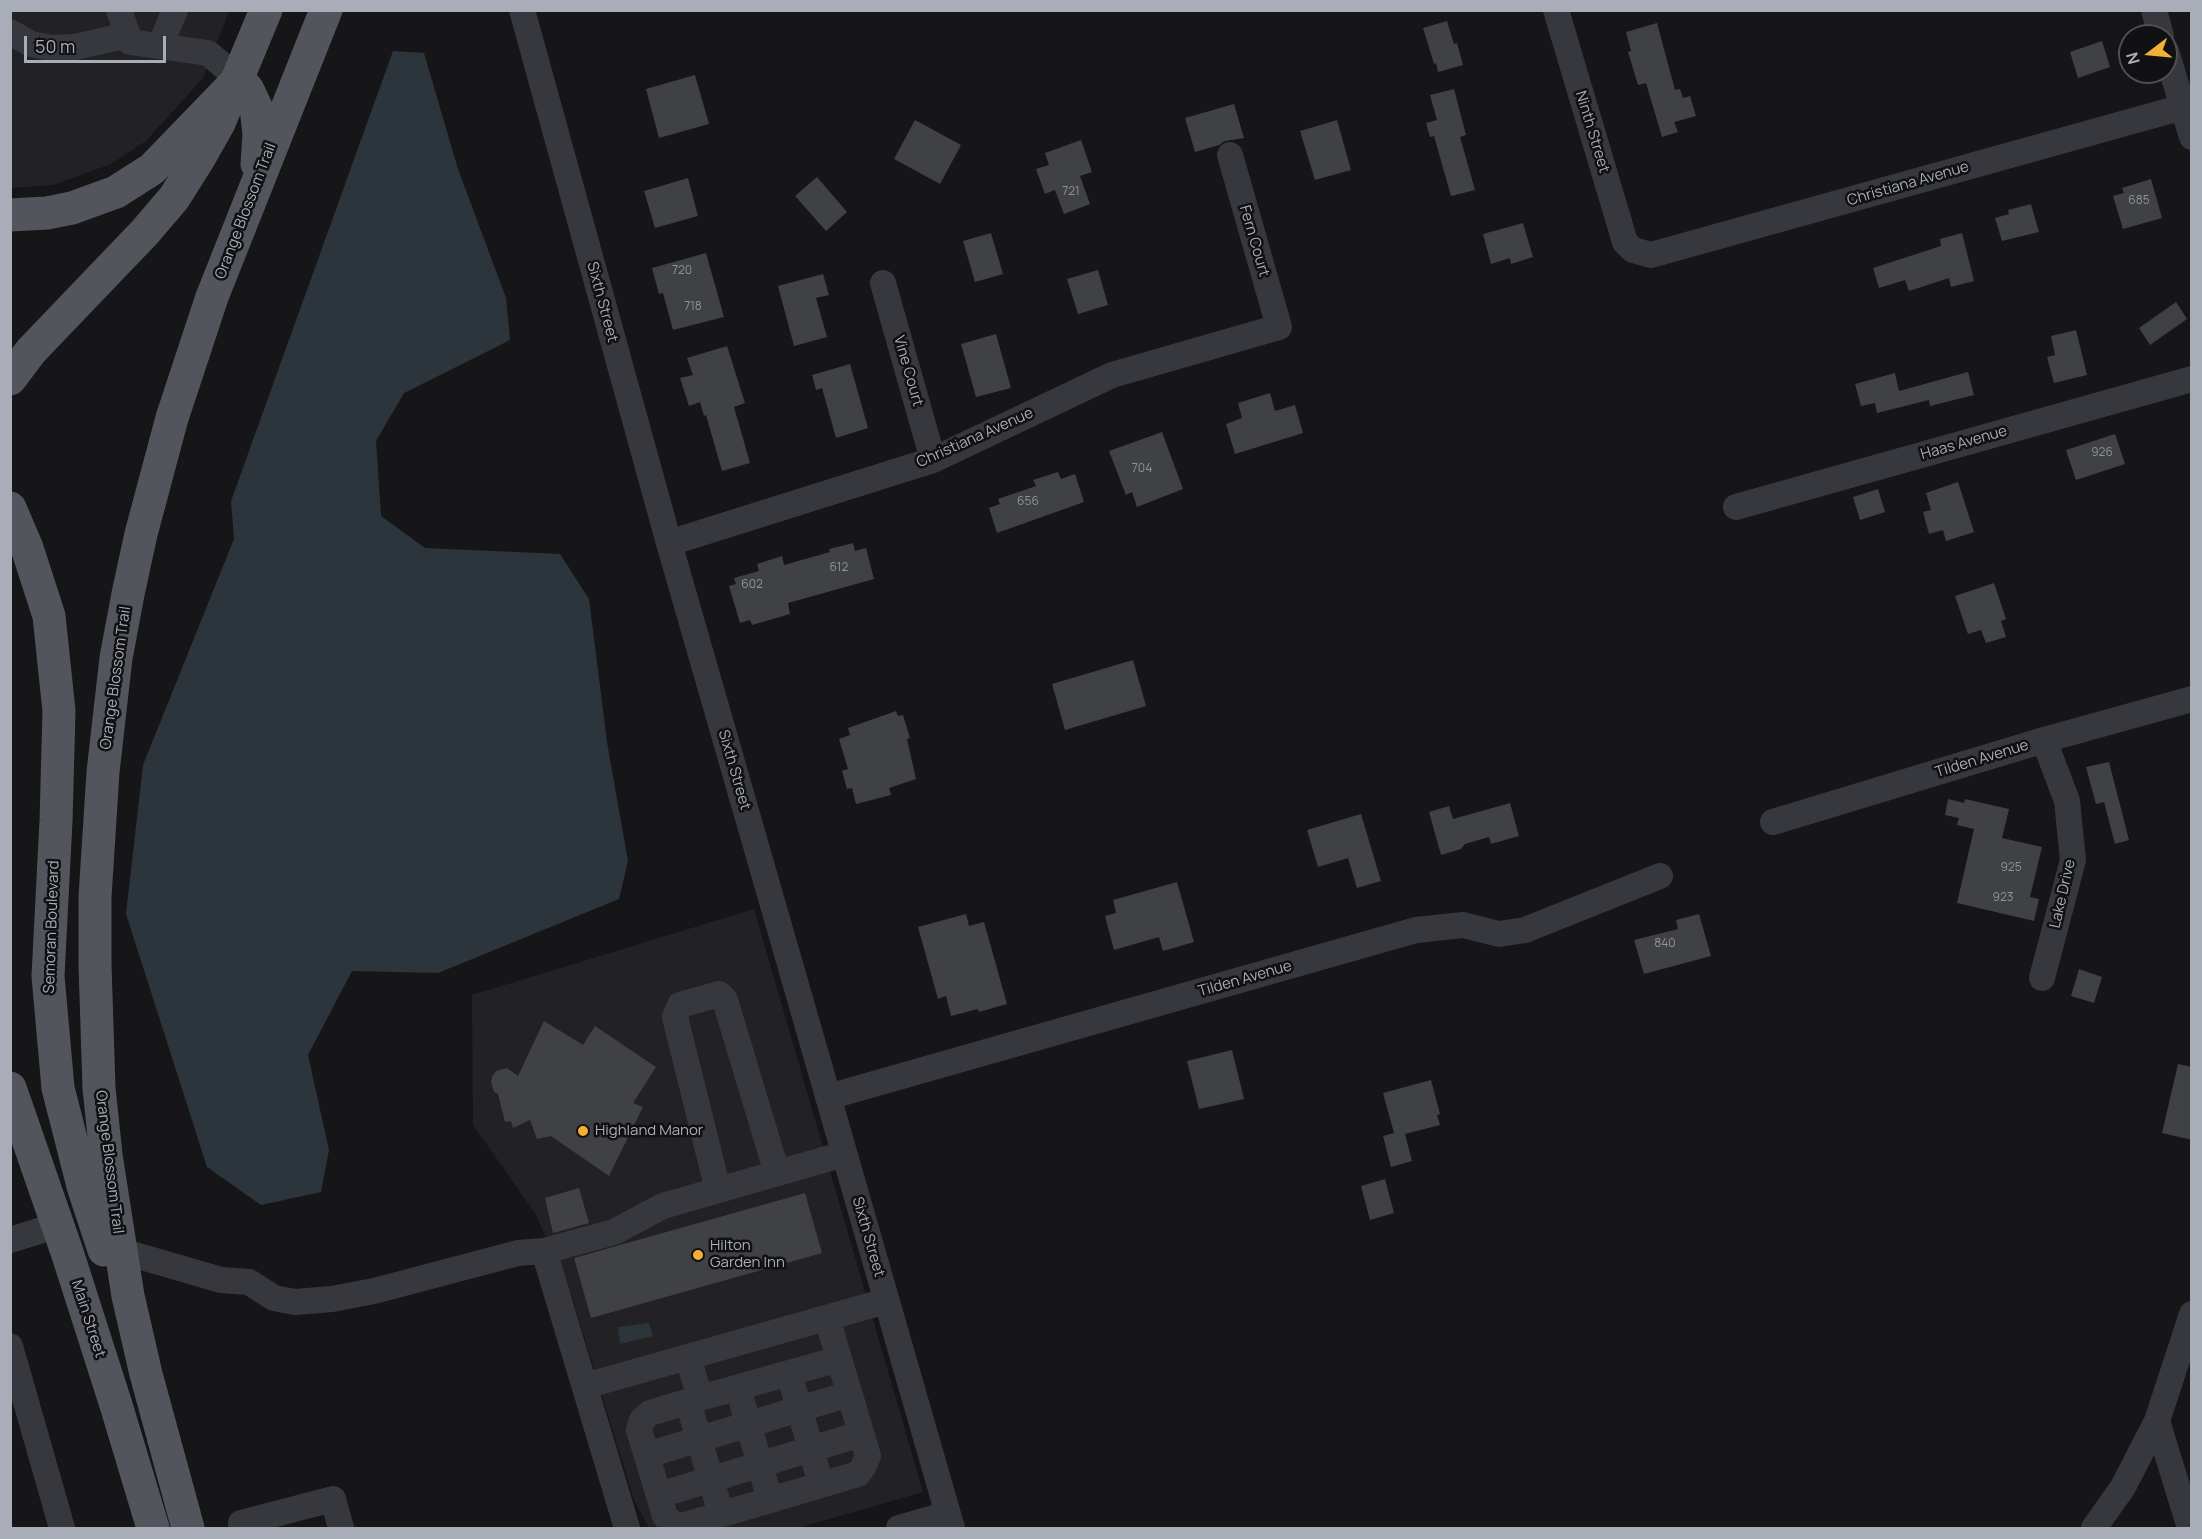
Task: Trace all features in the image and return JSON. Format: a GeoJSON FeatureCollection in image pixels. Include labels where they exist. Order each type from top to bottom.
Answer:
{"type":"FeatureCollection","features":[{"type":"Feature","properties":{"kind":"main road"},"geometry":{"type":"LineString","coordinates":[[10,379],[31,351],[145,232],[174,198],[219,123],[266,10]]}},
{"type":"Feature","properties":{"kind":"main road","name":"Orange Blossom Trail"},"geometry":{"type":"LineString","coordinates":[[146,1374],[128,1296],[106,1155],[99,1088],[95,897],[109,715],[128,594],[159,464],[192,355],[255,186],[326,10]]}},
{"type":"Feature","properties":{"kind":"main road"},"geometry":{"type":"LineString","coordinates":[[239,79],[248,90],[256,107],[259,134],[255,186]]}},
{"type":"Feature","properties":{"kind":"main road"},"geometry":{"type":"LineString","coordinates":[[10,215],[47,213],[72,208],[116,192],[152,169],[239,79]]}},
{"type":"Feature","properties":{"kind":"main road","name":"Semoran Boulevard"},"geometry":{"type":"LineString","coordinates":[[10,508],[27,548],[49,616],[58,711],[56,821],[48,976],[58,1088],[83,1186],[146,1374]]}},
{"type":"Feature","properties":{"kind":"main road","name":"Main Street"},"geometry":{"type":"LineString","coordinates":[[13,1094],[58,1225],[153,1528]]}},
{"type":"Feature","properties":{"kind":"main road"},"geometry":{"type":"LineString","coordinates":[[146,1374],[188,1528]]}},
{"type":"Feature","properties":{"kind":"street"},"geometry":{"type":"LineString","coordinates":[[119,10],[130,42],[208,53],[239,79]]}},
{"type":"Feature","properties":{"kind":"street"},"geometry":{"type":"LineString","coordinates":[[160,46],[175,10]]}},
{"type":"Feature","properties":{"kind":"street","name":"Sixth Street"},"geometry":{"type":"LineString","coordinates":[[522,10],[669,543],[950,1521]]}},
{"type":"Feature","properties":{"kind":"street","name":"Ninth Street"},"geometry":{"type":"LineString","coordinates":[[1556,10],[1625,242],[1633,250]]}},
{"type":"Feature","properties":{"kind":"street"},"geometry":{"type":"LineString","coordinates":[[10,32],[31,44],[52,48],[75,47],[128,35]]}},
{"type":"Feature","properties":{"kind":"street"},"geometry":{"type":"LineString","coordinates":[[2176,84],[2192,137]]}},
{"type":"Feature","properties":{"kind":"street","name":"Christiana Avenue"},"geometry":{"type":"LineString","coordinates":[[1633,250],[1651,255],[2183,107]]}},
{"type":"Feature","properties":{"kind":"street","name":"Fern Court"},"geometry":{"type":"LineString","coordinates":[[1230,155],[1279,327]]}},
{"type":"Feature","properties":{"kind":"street","name":"Vine Court"},"geometry":{"type":"LineString","coordinates":[[883,283],[933,460]]}},
{"type":"Feature","properties":{"kind":"street","name":"Christiana Avenue"},"geometry":{"type":"LineString","coordinates":[[669,543],[933,460],[1113,375],[1279,327]]}},
{"type":"Feature","properties":{"kind":"street","name":"Haas Avenue"},"geometry":{"type":"LineString","coordinates":[[1736,507],[2192,379]]}},
{"type":"Feature","properties":{"kind":"street","name":"Tilden Avenue"},"geometry":{"type":"LineString","coordinates":[[1773,822],[2044,740],[2192,699]]}},
{"type":"Feature","properties":{"kind":"street","name":"Lake Drive"},"geometry":{"type":"LineString","coordinates":[[2042,978],[2073,860],[2067,801],[2044,740]]}},
{"type":"Feature","properties":{"kind":"street","name":"Tilden Avenue"},"geometry":{"type":"LineString","coordinates":[[828,1097],[1416,930],[1463,925],[1499,934],[1525,930],[1660,876]]}},
{"type":"Feature","properties":{"kind":"street"},"geometry":{"type":"LineString","coordinates":[[718,1190],[675,1017],[680,1005],[718,994],[725,1000],[777,1173]]}},
{"type":"Feature","properties":{"kind":"street"},"geometry":{"type":"LineString","coordinates":[[121,1251],[221,1280],[249,1282],[274,1298],[295,1302],[332,1299],[374,1291],[518,1253],[544,1251],[614,1232],[663,1206],[844,1154]]}},
{"type":"Feature","properties":{"kind":"street"},"geometry":{"type":"LineString","coordinates":[[10,1240],[58,1225]]}},
{"type":"Feature","properties":{"kind":"street"},"geometry":{"type":"LineString","coordinates":[[544,1251],[627,1528]]}},
{"type":"Feature","properties":{"kind":"street"},"geometry":{"type":"LineString","coordinates":[[585,1386],[886,1301]]}},
{"type":"Feature","properties":{"kind":"street"},"geometry":{"type":"LineString","coordinates":[[2094,1528],[2123,1487],[2157,1420],[2192,1314]]}},
{"type":"Feature","properties":{"kind":"street"},"geometry":{"type":"LineString","coordinates":[[827,1318],[868,1456],[864,1467],[858,1474],[682,1526],[672,1523],[665,1516],[639,1430],[642,1420],[650,1413],[839,1359]]}},
{"type":"Feature","properties":{"kind":"street"},"geometry":{"type":"LineString","coordinates":[[10,1346],[62,1528]]}},
{"type":"Feature","properties":{"kind":"street"},"geometry":{"type":"LineString","coordinates":[[688,1357],[699,1439],[721,1514]]}},
{"type":"Feature","properties":{"kind":"street"},"geometry":{"type":"LineString","coordinates":[[789,1373],[821,1484]]}},
{"type":"Feature","properties":{"kind":"street"},"geometry":{"type":"LineString","coordinates":[[738,1388],[770,1500]]}},
{"type":"Feature","properties":{"kind":"street"},"geometry":{"type":"LineString","coordinates":[[647,1455],[849,1394]]}},
{"type":"Feature","properties":{"kind":"street"},"geometry":{"type":"LineString","coordinates":[[2157,1420],[2190,1528]]}},
{"type":"Feature","properties":{"kind":"street"},"geometry":{"type":"LineString","coordinates":[[659,1495],[861,1434]]}},
{"type":"Feature","properties":{"kind":"street"},"geometry":{"type":"LineString","coordinates":[[242,1528],[241,1523],[333,1499],[341,1528]]}},
{"type":"Feature","properties":{"kind":"street"},"geometry":{"type":"LineString","coordinates":[[899,1528],[950,1521]]}},
{"type":"Feature","properties":{"kind":"shaded area"},"geometry":{"type":"Polygon","coordinates":[[[11,11],[229,11],[203,78],[146,141],[111,164],[53,185],[11,188],[11,11]]]}},
{"type":"Feature","properties":{"kind":"shaded area"},"geometry":{"type":"Polygon","coordinates":[[[393,51],[424,53],[458,169],[506,298],[510,340],[404,393],[376,441],[381,516],[425,548],[560,554],[589,599],[607,742],[628,861],[619,899],[438,973],[352,971],[308,1055],[329,1150],[321,1192],[261,1205],[207,1167],[126,914],[143,765],[234,539],[231,501],[393,51]]]}},
{"type":"Feature","properties":{"kind":"shaded area"},"geometry":{"type":"Polygon","coordinates":[[[754,909],[923,1492],[798,1528],[649,1528],[634,1500],[572,1297],[535,1213],[473,1125],[472,995],[754,909]]]}},
{"type":"Feature","properties":{"kind":"shaded area"},"geometry":{"type":"Polygon","coordinates":[[[649,1323],[653,1336],[620,1344],[618,1327],[649,1323]]]}},
{"type":"Feature","properties":{"kind":"building"},"geometry":{"type":"Polygon","coordinates":[[[1447,21],[1454,44],[1457,43],[1463,65],[1438,72],[1423,28],[1447,21]]]}},
{"type":"Feature","properties":{"kind":"building"},"geometry":{"type":"Polygon","coordinates":[[[1657,23],[1675,90],[1680,89],[1683,98],[1690,96],[1696,116],[1674,122],[1678,132],[1662,137],[1646,83],[1638,85],[1628,52],[1631,51],[1626,32],[1657,23]]]}},
{"type":"Feature","properties":{"kind":"building"},"geometry":{"type":"Polygon","coordinates":[[[2102,41],[2110,67],[2078,78],[2070,52],[2102,41]]]}},
{"type":"Feature","properties":{"kind":"building"},"geometry":{"type":"Polygon","coordinates":[[[695,75],[709,124],[659,138],[646,89],[695,75]]]}},
{"type":"Feature","properties":{"kind":"building"},"geometry":{"type":"Polygon","coordinates":[[[1454,89],[1466,135],[1460,137],[1475,190],[1451,196],[1434,136],[1430,137],[1426,123],[1437,120],[1430,95],[1454,89]]]}},
{"type":"Feature","properties":{"kind":"building"},"geometry":{"type":"Polygon","coordinates":[[[1234,104],[1244,138],[1225,141],[1195,152],[1185,118],[1234,104]]]}},
{"type":"Feature","properties":{"kind":"building"},"geometry":{"type":"Polygon","coordinates":[[[915,120],[961,145],[940,184],[894,159],[915,120]]]}},
{"type":"Feature","properties":{"kind":"building"},"geometry":{"type":"Polygon","coordinates":[[[1337,120],[1351,170],[1315,180],[1300,131],[1337,120]]]}},
{"type":"Feature","properties":{"kind":"building"},"geometry":{"type":"Polygon","coordinates":[[[1081,140],[1092,172],[1080,176],[1090,204],[1064,214],[1055,190],[1045,194],[1036,169],[1049,165],[1045,153],[1081,140]]]}},
{"type":"Feature","properties":{"kind":"building"},"geometry":{"type":"Polygon","coordinates":[[[817,177],[847,212],[826,231],[795,196],[817,177]]]}},
{"type":"Feature","properties":{"kind":"building"},"geometry":{"type":"Polygon","coordinates":[[[688,178],[698,216],[655,228],[644,191],[688,178]]]}},
{"type":"Feature","properties":{"kind":"building"},"geometry":{"type":"Polygon","coordinates":[[[2151,179],[2162,218],[2123,229],[2113,196],[2124,193],[2122,188],[2151,179]]]}},
{"type":"Feature","properties":{"kind":"building"},"geometry":{"type":"Polygon","coordinates":[[[2031,204],[2039,232],[2002,241],[1995,218],[2009,214],[2008,210],[2031,204]]]}},
{"type":"Feature","properties":{"kind":"building"},"geometry":{"type":"Polygon","coordinates":[[[1523,223],[1533,257],[1511,264],[1510,258],[1491,264],[1483,234],[1523,223]]]}},
{"type":"Feature","properties":{"kind":"building"},"geometry":{"type":"Polygon","coordinates":[[[991,233],[1003,274],[975,282],[963,241],[991,233]]]}},
{"type":"Feature","properties":{"kind":"building"},"geometry":{"type":"Polygon","coordinates":[[[1962,233],[1974,281],[1951,287],[1949,278],[1909,291],[1905,280],[1879,288],[1873,268],[1941,246],[1940,239],[1962,233]]]}},
{"type":"Feature","properties":{"kind":"building"},"geometry":{"type":"Polygon","coordinates":[[[706,253],[724,317],[673,330],[663,293],[659,294],[652,268],[706,253]]]}},
{"type":"Feature","properties":{"kind":"building"},"geometry":{"type":"Polygon","coordinates":[[[1098,270],[1108,305],[1078,314],[1067,279],[1098,270]]]}},
{"type":"Feature","properties":{"kind":"building"},"geometry":{"type":"Polygon","coordinates":[[[823,274],[829,295],[816,298],[827,337],[794,346],[778,286],[823,274]]]}},
{"type":"Feature","properties":{"kind":"building"},"geometry":{"type":"Polygon","coordinates":[[[2176,302],[2187,319],[2150,345],[2139,328],[2176,302]]]}},
{"type":"Feature","properties":{"kind":"building"},"geometry":{"type":"Polygon","coordinates":[[[2076,330],[2087,375],[2054,383],[2047,357],[2055,355],[2051,336],[2076,330]]]}},
{"type":"Feature","properties":{"kind":"building"},"geometry":{"type":"Polygon","coordinates":[[[996,334],[1011,388],[976,397],[961,344],[996,334]]]}},
{"type":"Feature","properties":{"kind":"building"},"geometry":{"type":"Polygon","coordinates":[[[727,346],[745,403],[734,407],[750,463],[722,471],[706,415],[704,416],[700,402],[689,406],[680,378],[693,375],[687,358],[727,346]]]}},
{"type":"Feature","properties":{"kind":"building"},"geometry":{"type":"Polygon","coordinates":[[[850,364],[868,428],[836,438],[822,388],[816,390],[812,375],[850,364]]]}},
{"type":"Feature","properties":{"kind":"building"},"geometry":{"type":"Polygon","coordinates":[[[1968,372],[1974,395],[1930,406],[1929,400],[1877,413],[1875,403],[1861,406],[1855,384],[1895,373],[1899,391],[1968,372]]]}},
{"type":"Feature","properties":{"kind":"building"},"geometry":{"type":"Polygon","coordinates":[[[1270,393],[1275,411],[1295,405],[1303,433],[1235,454],[1226,424],[1242,418],[1238,403],[1270,393]]]}},
{"type":"Feature","properties":{"kind":"building"},"geometry":{"type":"Polygon","coordinates":[[[1162,432],[1183,489],[1137,507],[1132,492],[1126,495],[1109,451],[1162,432]]]}},
{"type":"Feature","properties":{"kind":"building"},"geometry":{"type":"Polygon","coordinates":[[[2115,434],[2125,464],[2076,480],[2066,450],[2115,434]]]}},
{"type":"Feature","properties":{"kind":"building"},"geometry":{"type":"Polygon","coordinates":[[[1058,472],[1061,479],[1075,474],[1084,502],[997,533],[989,508],[1000,504],[998,499],[1036,486],[1033,480],[1058,472]]]}},
{"type":"Feature","properties":{"kind":"building"},"geometry":{"type":"Polygon","coordinates":[[[1958,482],[1974,532],[1946,541],[1943,530],[1929,534],[1923,512],[1931,510],[1926,493],[1958,482]]]}},
{"type":"Feature","properties":{"kind":"building"},"geometry":{"type":"Polygon","coordinates":[[[1878,489],[1885,512],[1860,520],[1853,497],[1878,489]]]}},
{"type":"Feature","properties":{"kind":"building"},"geometry":{"type":"Polygon","coordinates":[[[853,543],[855,551],[866,548],[874,579],[788,603],[790,614],[752,625],[750,620],[740,623],[729,586],[736,584],[734,578],[759,571],[757,564],[782,556],[784,565],[853,543]]]}},
{"type":"Feature","properties":{"kind":"building"},"geometry":{"type":"Polygon","coordinates":[[[1994,583],[2006,619],[2001,621],[2006,637],[1986,643],[1981,630],[1968,634],[1955,596],[1994,583]]]}},
{"type":"Feature","properties":{"kind":"building"},"geometry":{"type":"Polygon","coordinates":[[[1133,660],[1146,706],[1065,730],[1052,684],[1133,660]]]}},
{"type":"Feature","properties":{"kind":"building"},"geometry":{"type":"Polygon","coordinates":[[[896,711],[898,716],[903,715],[910,738],[907,739],[916,779],[889,788],[891,795],[856,804],[852,788],[847,789],[842,771],[848,769],[839,739],[850,735],[848,728],[896,711]]]}},
{"type":"Feature","properties":{"kind":"building"},"geometry":{"type":"Polygon","coordinates":[[[2109,762],[2129,840],[2115,844],[2104,802],[2096,804],[2086,767],[2109,762]]]}},
{"type":"Feature","properties":{"kind":"building"},"geometry":{"type":"Polygon","coordinates":[[[1948,799],[1964,803],[1965,799],[2009,809],[2002,838],[2042,847],[2030,897],[2039,899],[2034,921],[1957,903],[1974,829],[1957,825],[1959,818],[1945,815],[1948,799]]]}},
{"type":"Feature","properties":{"kind":"building"},"geometry":{"type":"Polygon","coordinates":[[[1510,803],[1519,836],[1491,844],[1489,837],[1465,844],[1461,849],[1441,855],[1429,812],[1449,806],[1453,819],[1510,803]]]}},
{"type":"Feature","properties":{"kind":"building"},"geometry":{"type":"Polygon","coordinates":[[[1361,814],[1381,881],[1357,888],[1348,858],[1318,867],[1307,830],[1361,814]]]}},
{"type":"Feature","properties":{"kind":"building"},"geometry":{"type":"Polygon","coordinates":[[[1177,882],[1194,942],[1163,951],[1159,937],[1114,950],[1105,916],[1116,913],[1113,900],[1177,882]]]}},
{"type":"Feature","properties":{"kind":"building"},"geometry":{"type":"Polygon","coordinates":[[[966,914],[969,926],[984,922],[1007,1004],[979,1012],[978,1009],[951,1016],[946,996],[938,999],[918,927],[966,914]]]}},
{"type":"Feature","properties":{"kind":"building"},"geometry":{"type":"Polygon","coordinates":[[[1699,914],[1711,956],[1644,974],[1634,940],[1678,929],[1676,920],[1699,914]]]}},
{"type":"Feature","properties":{"kind":"building"},"geometry":{"type":"Polygon","coordinates":[[[2079,969],[2102,977],[2094,1003],[2071,996],[2079,969]]]}},
{"type":"Feature","properties":{"kind":"building","name":"Highland Manor"},"geometry":{"type":"Polygon","coordinates":[[[544,1021],[583,1045],[595,1026],[656,1067],[633,1103],[643,1107],[609,1176],[551,1136],[537,1139],[530,1120],[513,1128],[511,1121],[505,1122],[498,1094],[494,1092],[491,1082],[492,1077],[496,1071],[507,1068],[518,1076],[544,1021]]]}},
{"type":"Feature","properties":{"kind":"building"},"geometry":{"type":"Polygon","coordinates":[[[1232,1050],[1244,1099],[1199,1109],[1187,1061],[1232,1050]]]}},
{"type":"Feature","properties":{"kind":"building"},"geometry":{"type":"Polygon","coordinates":[[[2178,1064],[2192,1067],[2192,1140],[2162,1133],[2178,1064]]]}},
{"type":"Feature","properties":{"kind":"building"},"geometry":{"type":"Polygon","coordinates":[[[1431,1080],[1440,1114],[1437,1115],[1440,1125],[1405,1134],[1412,1161],[1391,1167],[1383,1136],[1394,1133],[1383,1093],[1431,1080]]]}},
{"type":"Feature","properties":{"kind":"building"},"geometry":{"type":"Polygon","coordinates":[[[1385,1179],[1394,1213],[1370,1220],[1361,1186],[1385,1179]]]}},
{"type":"Feature","properties":{"kind":"building"},"geometry":{"type":"Polygon","coordinates":[[[579,1188],[589,1223],[553,1233],[545,1198],[579,1188]]]}},
{"type":"Feature","properties":{"kind":"building","name":"Hilton Garden Inn"},"geometry":{"type":"Polygon","coordinates":[[[805,1193],[822,1253],[591,1318],[574,1258],[805,1193]]]}},
{"type":"Feature","properties":{"kind":"place","name":"Highland Manor"},"geometry":{"type":"Point","coordinates":[583,1131]}},
{"type":"Feature","properties":{"kind":"place","name":"Hilton Garden Inn"},"geometry":{"type":"Point","coordinates":[698,1255]}}]}
